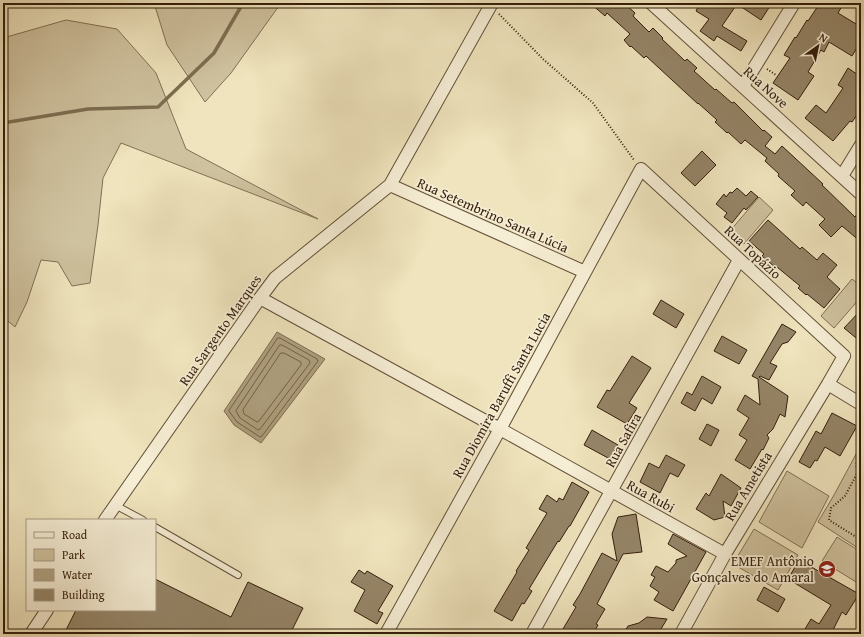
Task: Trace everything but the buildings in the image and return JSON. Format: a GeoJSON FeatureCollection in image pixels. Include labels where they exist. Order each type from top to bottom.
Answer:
{"type":"FeatureCollection","features":[{"type":"Feature","properties":{"kind":"street","name":"Rua Nove"},"geometry":{"type":"LineString","coordinates":[[651,3],[861,194]]}},
{"type":"Feature","properties":{"kind":"street"},"geometry":{"type":"LineString","coordinates":[[742,86],[794,3]]}},
{"type":"Feature","properties":{"kind":"street"},"geometry":{"type":"LineString","coordinates":[[390,184],[491,4]]}},
{"type":"Feature","properties":{"kind":"street"},"geometry":{"type":"LineString","coordinates":[[842,176],[861,145]]}},
{"type":"Feature","properties":{"kind":"street","name":"Rua Topázio"},"geometry":{"type":"LineString","coordinates":[[641,169],[844,356]]}},
{"type":"Feature","properties":{"kind":"street","name":"Rua Diomira Baruffi Santa Lucia"},"geometry":{"type":"LineString","coordinates":[[386,634],[500,429],[641,169]]}},
{"type":"Feature","properties":{"kind":"street","name":"Rua Setembrino Santa Lúcia"},"geometry":{"type":"LineString","coordinates":[[390,184],[585,272]]}},
{"type":"Feature","properties":{"kind":"street","name":"Rua Sargento Marques"},"geometry":{"type":"LineString","coordinates":[[106,519],[275,278],[390,184]]}},
{"type":"Feature","properties":{"kind":"street","name":"Rua Safira"},"geometry":{"type":"LineString","coordinates":[[532,634],[739,260]]}},
{"type":"Feature","properties":{"kind":"street","name":"Rua Rubi"},"geometry":{"type":"LineString","coordinates":[[260,298],[725,554]]}},
{"type":"Feature","properties":{"kind":"street","name":"Rua Ametista"},"geometry":{"type":"LineString","coordinates":[[681,634],[725,554],[844,356]]}},
{"type":"Feature","properties":{"kind":"street"},"geometry":{"type":"LineString","coordinates":[[828,384],[861,404]]}},
{"type":"Feature","properties":{"kind":"street"},"geometry":{"type":"LineString","coordinates":[[31,634],[46,611]]}},
{"type":"Feature","properties":{"kind":"lane"},"geometry":{"type":"LineString","coordinates":[[115,505],[141,519]]}},
{"type":"Feature","properties":{"kind":"lane"},"geometry":{"type":"LineString","coordinates":[[156,528],[238,574]]}},
{"type":"Feature","properties":{"kind":"path"},"geometry":{"type":"LineString","coordinates":[[491,4],[543,59],[593,103],[641,169]]}},
{"type":"Feature","properties":{"kind":"path"},"geometry":{"type":"LineString","coordinates":[[766,68],[776,76]]}},
{"type":"Feature","properties":{"kind":"path"},"geometry":{"type":"LineString","coordinates":[[861,452],[856,465],[860,472],[845,496],[832,508],[829,520],[861,540]]}},
{"type":"Feature","properties":{"kind":"green space"},"geometry":{"type":"Polygon","coordinates":[[[154,3],[281,3],[231,73],[205,102],[167,45],[154,3]]]}},
{"type":"Feature","properties":{"kind":"green space"},"geometry":{"type":"Polygon","coordinates":[[[66,20],[117,29],[156,73],[186,149],[318,219],[121,143],[103,178],[90,283],[72,286],[58,262],[41,260],[27,302],[15,327],[3,317],[3,38],[66,20]]]}},
{"type":"Feature","properties":{"kind":"green space"},"geometry":{"type":"Polygon","coordinates":[[[759,197],[773,210],[744,244],[729,232],[759,197]]]}},
{"type":"Feature","properties":{"kind":"green space"},"geometry":{"type":"Polygon","coordinates":[[[852,279],[861,286],[861,297],[834,328],[821,316],[852,279]]]}},
{"type":"Feature","properties":{"kind":"green space"},"geometry":{"type":"Polygon","coordinates":[[[861,445],[861,550],[818,522],[861,445]]]}},
{"type":"Feature","properties":{"kind":"green space"},"geometry":{"type":"Polygon","coordinates":[[[787,471],[829,496],[802,548],[759,522],[787,471]]]}},
{"type":"Feature","properties":{"kind":"green space"},"geometry":{"type":"Polygon","coordinates":[[[754,529],[798,555],[778,590],[733,564],[754,529]]]}},
{"type":"Feature","properties":{"kind":"green space"},"geometry":{"type":"Polygon","coordinates":[[[837,537],[861,552],[861,585],[822,561],[837,537]]]}},
{"type":"Feature","properties":{"kind":"water"},"geometry":{"type":"Polygon","coordinates":[[[277,332],[325,359],[261,443],[234,425],[224,411],[277,332]]]}},
{"type":"Feature","properties":{"kind":"waterway"},"geometry":{"type":"LineString","coordinates":[[3,123],[88,109],[158,107],[214,53],[243,3]]}},
{"type":"Feature","properties":{"kind":"place","name":"EMEF Antônio Gonçalves do Amaral"},"geometry":{"type":"Point","coordinates":[827,569]}}]}
